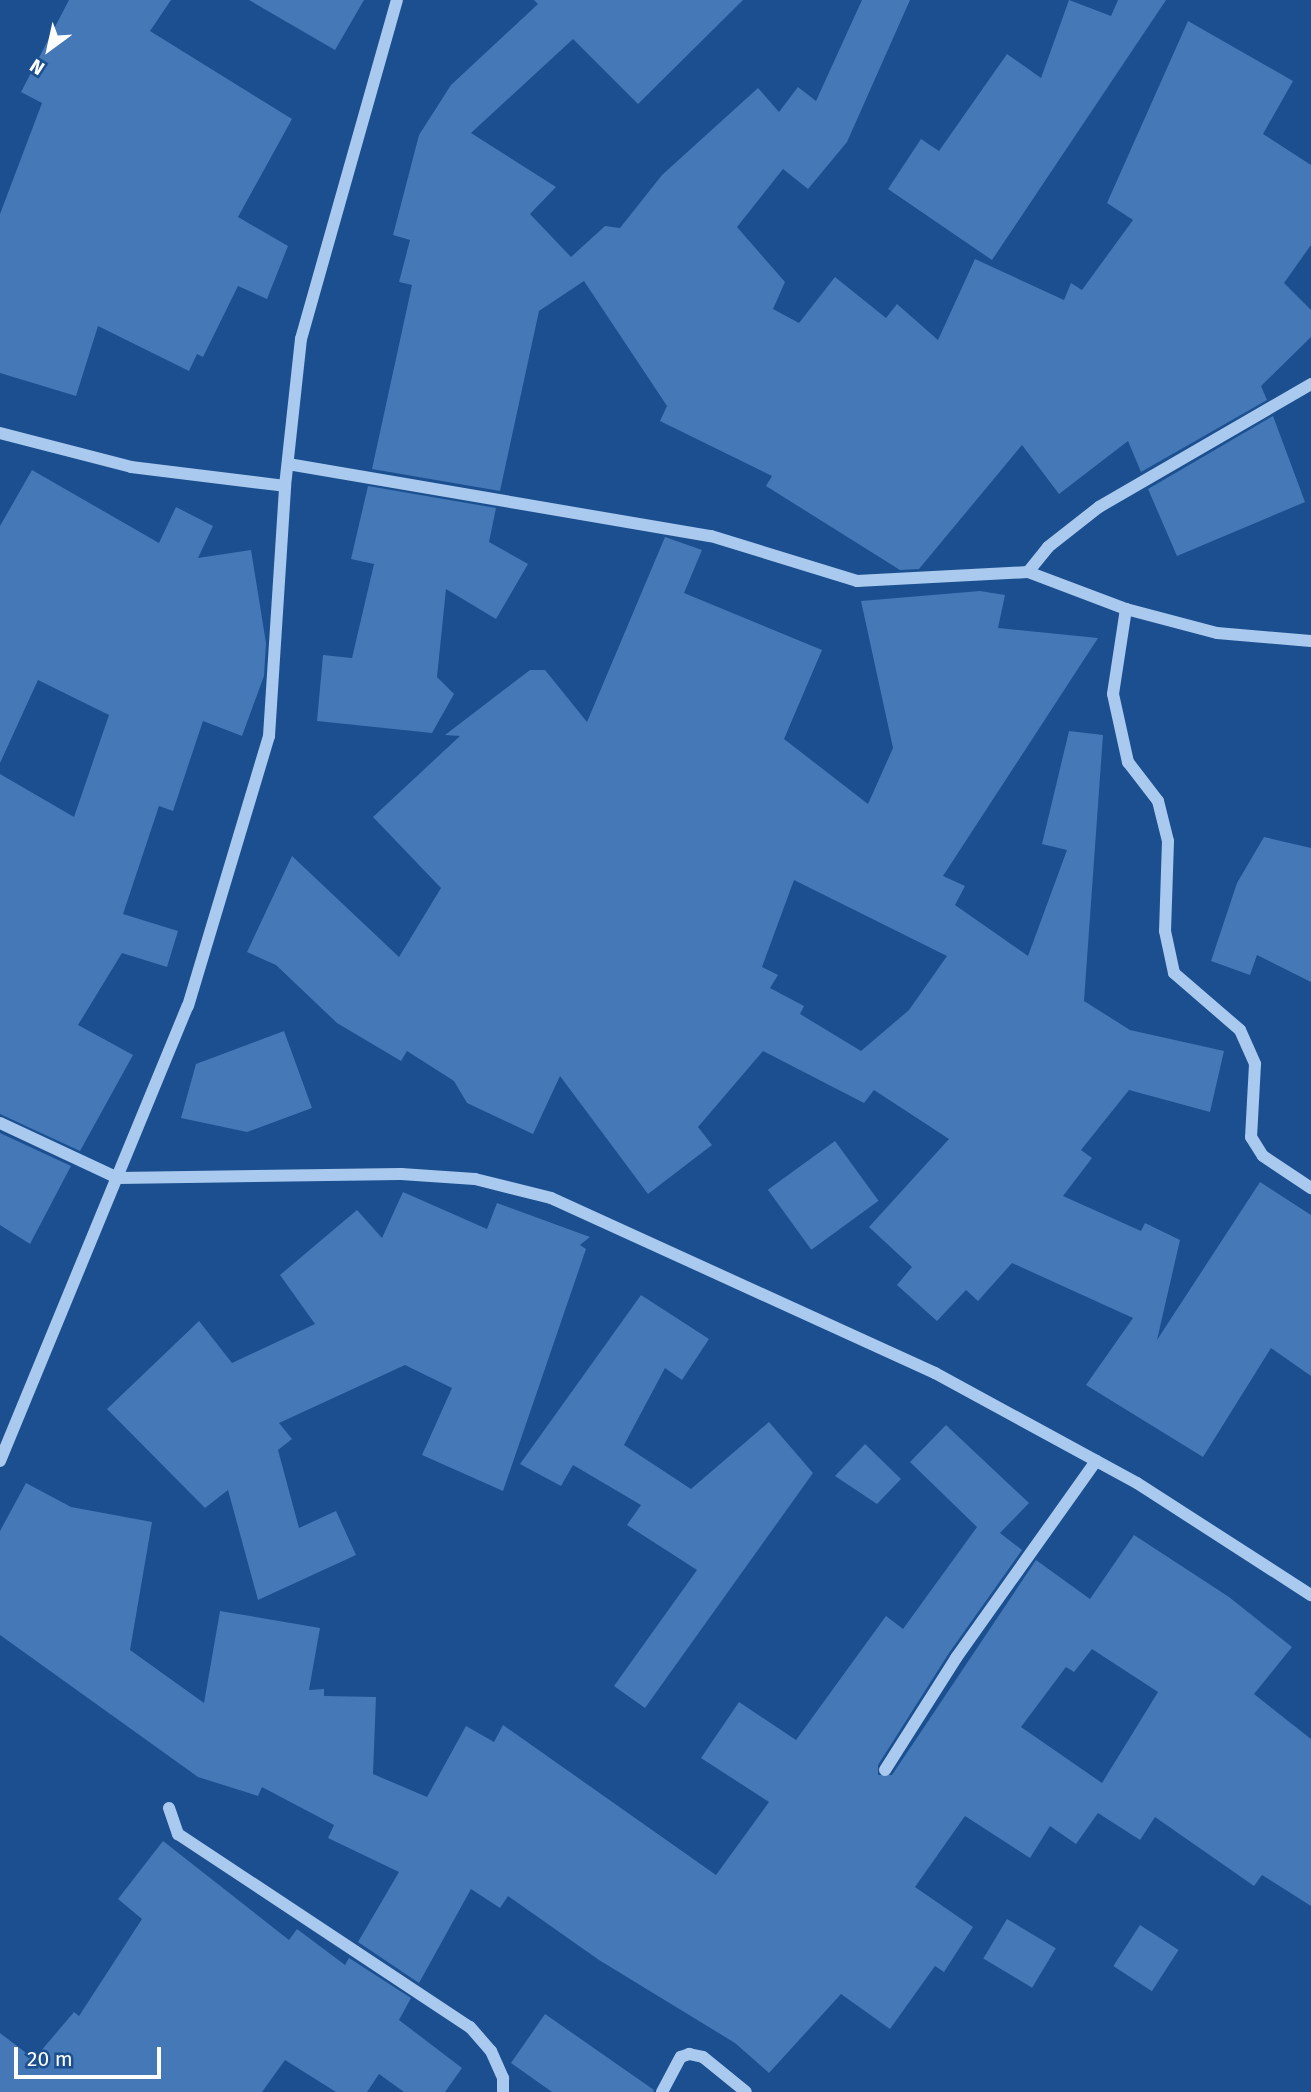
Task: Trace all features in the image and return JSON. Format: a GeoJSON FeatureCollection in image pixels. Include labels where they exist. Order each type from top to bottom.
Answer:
{"type":"FeatureCollection","features":[{"type":"Feature","properties":{"kind":"street"},"geometry":{"type":"LineString","coordinates":[[0,1461],[188,1006],[270,736],[285,486],[301,339],[397,0]]}},
{"type":"Feature","properties":{"kind":"street"},"geometry":{"type":"LineString","coordinates":[[1028,572],[1048,547],[1099,507],[1311,384]]}},
{"type":"Feature","properties":{"kind":"street"},"geometry":{"type":"LineString","coordinates":[[0,433],[131,467],[285,486]]}},
{"type":"Feature","properties":{"kind":"street"},"geometry":{"type":"LineString","coordinates":[[288,464],[711,536],[858,581],[1028,572],[1126,608],[1217,633],[1311,641]]}},
{"type":"Feature","properties":{"kind":"street"},"geometry":{"type":"LineString","coordinates":[[1126,608],[1113,694],[1128,762],[1158,801],[1168,841],[1165,931],[1174,973],[1240,1030],[1255,1064],[1251,1137],[1263,1156],[1311,1188]]}},
{"type":"Feature","properties":{"kind":"street"},"geometry":{"type":"LineString","coordinates":[[0,1123],[118,1178],[401,1174],[475,1179],[551,1198],[935,1373],[1096,1461],[1311,1595]]}},
{"type":"Feature","properties":{"kind":"street"},"geometry":{"type":"LineString","coordinates":[[886,1770],[956,1658],[1096,1461]]}},
{"type":"Feature","properties":{"kind":"street"},"geometry":{"type":"LineString","coordinates":[[169,1808],[178,1834],[470,2027],[491,2050],[503,2092]]}},
{"type":"Feature","properties":{"kind":"street"},"geometry":{"type":"LineString","coordinates":[[662,2092],[681,2057],[689,2054],[703,2057],[746,2092]]}},
{"type":"Feature","properties":{"kind":"building"},"geometry":{"type":"Polygon","coordinates":[[[69,0],[171,0],[150,31],[292,119],[238,217],[288,246],[267,299],[238,286],[203,357],[197,354],[189,371],[98,326],[76,396],[0,373],[0,214],[42,103],[21,92],[69,0]]]}},
{"type":"Feature","properties":{"kind":"building"},"geometry":{"type":"Polygon","coordinates":[[[249,0],[364,0],[335,50],[249,0]]]}},
{"type":"Feature","properties":{"kind":"building"},"geometry":{"type":"Polygon","coordinates":[[[534,0],[743,0],[638,104],[573,39],[471,133],[556,187],[530,214],[571,257],[605,226],[620,228],[662,175],[758,88],[779,112],[798,87],[816,101],[862,0],[910,0],[847,142],[808,189],[783,169],[737,227],[785,282],[773,309],[799,323],[835,277],[886,318],[897,304],[938,340],[975,259],[1064,300],[1071,283],[1082,290],[1133,220],[1107,203],[1188,21],[1293,81],[1263,134],[1311,165],[1311,245],[1284,283],[1311,310],[1311,337],[1261,386],[1267,400],[1141,472],[1128,441],[1059,494],[1022,445],[919,569],[900,570],[766,486],[772,476],[660,421],[667,406],[584,281],[539,311],[500,491],[372,469],[412,285],[399,282],[410,240],[393,235],[419,135],[451,85],[538,4],[534,0]]]}},
{"type":"Feature","properties":{"kind":"building"},"geometry":{"type":"Polygon","coordinates":[[[1069,0],[1111,16],[1118,0],[1166,0],[992,260],[888,189],[921,139],[939,151],[1007,54],[1041,78],[1069,0]]]}},
{"type":"Feature","properties":{"kind":"building"},"geometry":{"type":"Polygon","coordinates":[[[1273,416],[1305,502],[1177,556],[1148,489],[1273,416]]]}},
{"type":"Feature","properties":{"kind":"building"},"geometry":{"type":"Polygon","coordinates":[[[32,470],[159,543],[176,507],[213,526],[198,558],[251,550],[266,643],[264,676],[242,736],[203,721],[173,811],[159,806],[123,914],[178,931],[167,967],[122,953],[78,1025],[133,1055],[80,1151],[0,1114],[0,774],[74,817],[109,715],[38,680],[0,763],[0,526],[32,470]]]}},
{"type":"Feature","properties":{"kind":"building"},"geometry":{"type":"Polygon","coordinates":[[[368,486],[496,508],[489,542],[528,564],[496,619],[446,589],[437,677],[454,694],[432,733],[317,721],[323,655],[352,658],[374,564],[351,559],[368,486]]]}},
{"type":"Feature","properties":{"kind":"building"},"geometry":{"type":"Polygon","coordinates":[[[665,537],[702,550],[684,593],[822,650],[784,739],[868,804],[893,748],[861,601],[980,591],[1005,595],[998,628],[1098,638],[943,876],[965,886],[955,905],[1028,956],[1067,850],[1042,844],[1069,731],[1103,735],[1084,1001],[1130,1030],[1224,1051],[1210,1112],[1129,1090],[1081,1150],[1092,1158],[1063,1196],[1141,1231],[1145,1223],[1180,1240],[1157,1340],[1260,1182],[1311,1215],[1311,1376],[1271,1348],[1203,1457],[1086,1385],[1133,1318],[1012,1263],[978,1301],[966,1290],[937,1321],[897,1285],[912,1267],[869,1227],[949,1139],[874,1090],[864,1103],[763,1051],[698,1127],[712,1145],[648,1194],[560,1076],[533,1134],[467,1103],[454,1081],[407,1051],[401,1061],[337,1023],[276,965],[247,952],[292,856],[399,957],[441,888],[373,817],[460,736],[445,735],[530,670],[545,670],[587,722],[665,537]],[[794,880],[762,967],[778,975],[770,988],[804,1006],[800,1014],[861,1051],[909,1010],[947,956],[794,880]]]}},
{"type":"Feature","properties":{"kind":"building"},"geometry":{"type":"Polygon","coordinates":[[[1264,837],[1311,848],[1311,982],[1257,955],[1250,975],[1211,961],[1237,883],[1264,837]]]}},
{"type":"Feature","properties":{"kind":"building"},"geometry":{"type":"Polygon","coordinates":[[[284,1031],[312,1108],[247,1132],[181,1118],[196,1064],[284,1031]]]}},
{"type":"Feature","properties":{"kind":"building"},"geometry":{"type":"Polygon","coordinates":[[[0,1133],[71,1166],[30,1244],[0,1225],[0,1133]]]}},
{"type":"Feature","properties":{"kind":"building"},"geometry":{"type":"Polygon","coordinates":[[[835,1141],[878,1201],[811,1250],[768,1190],[835,1141]]]}},
{"type":"Feature","properties":{"kind":"building"},"geometry":{"type":"Polygon","coordinates":[[[403,1192],[487,1229],[497,1203],[590,1237],[580,1245],[586,1249],[503,1491],[422,1455],[452,1388],[405,1365],[279,1423],[292,1439],[278,1450],[299,1528],[336,1511],[356,1555],[258,1600],[228,1490],[205,1508],[107,1409],[199,1321],[232,1363],[315,1324],[280,1275],[357,1210],[382,1238],[403,1192]]]}},
{"type":"Feature","properties":{"kind":"building"},"geometry":{"type":"Polygon","coordinates":[[[641,1295],[709,1339],[682,1380],[665,1368],[624,1445],[691,1489],[769,1422],[813,1473],[645,1708],[614,1686],[697,1570],[627,1525],[641,1505],[573,1465],[561,1486],[520,1464],[641,1295]]]}},
{"type":"Feature","properties":{"kind":"building"},"geometry":{"type":"Polygon","coordinates":[[[946,1425],[1029,1503],[1000,1533],[1022,1550],[949,1653],[878,1765],[878,1775],[892,1775],[1036,1560],[1090,1599],[1134,1535],[1229,1597],[1292,1647],[1254,1694],[1311,1739],[1311,1906],[1262,1875],[1254,1886],[1155,1817],[1140,1840],[1098,1813],[1076,1844],[1050,1826],[1030,1858],[965,1816],[915,1887],[973,1927],[944,1972],[935,1966],[890,2029],[841,1994],[769,2073],[735,2043],[599,1960],[508,1896],[500,1908],[471,1889],[419,1983],[358,1942],[399,1872],[328,1838],[334,1825],[262,1787],[258,1796],[198,1777],[0,1635],[0,1531],[26,1483],[71,1507],[152,1522],[130,1650],[204,1703],[220,1611],[320,1628],[309,1690],[324,1689],[324,1696],[376,1697],[373,1774],[427,1797],[466,1726],[494,1742],[503,1725],[716,1875],[769,1802],[701,1758],[739,1702],[796,1740],[886,1616],[903,1629],[977,1527],[910,1462],[946,1425]],[[1092,1649],[1074,1672],[1066,1667],[1021,1727],[1102,1783],[1158,1692],[1092,1649]]]}},
{"type":"Feature","properties":{"kind":"building"},"geometry":{"type":"Polygon","coordinates":[[[865,1444],[901,1479],[877,1504],[835,1476],[865,1444]]]}},
{"type":"Feature","properties":{"kind":"building"},"geometry":{"type":"Polygon","coordinates":[[[163,1841],[289,1940],[297,1929],[345,1965],[349,1958],[411,1998],[399,2020],[462,2068],[445,2092],[404,2092],[379,2074],[367,2092],[336,2092],[285,2060],[262,2092],[0,2092],[0,2033],[34,2059],[74,2012],[79,2016],[142,1919],[118,1899],[163,1841]]]}},
{"type":"Feature","properties":{"kind":"building"},"geometry":{"type":"Polygon","coordinates":[[[1007,1919],[1056,1948],[1032,1988],[983,1958],[1007,1919]]]}},
{"type":"Feature","properties":{"kind":"building"},"geometry":{"type":"Polygon","coordinates":[[[1140,1925],[1179,1950],[1152,1991],[1113,1966],[1140,1925]]]}},
{"type":"Feature","properties":{"kind":"building"},"geometry":{"type":"Polygon","coordinates":[[[545,2014],[654,2090],[653,2092],[552,2092],[511,2063],[545,2014]]]}}]}
